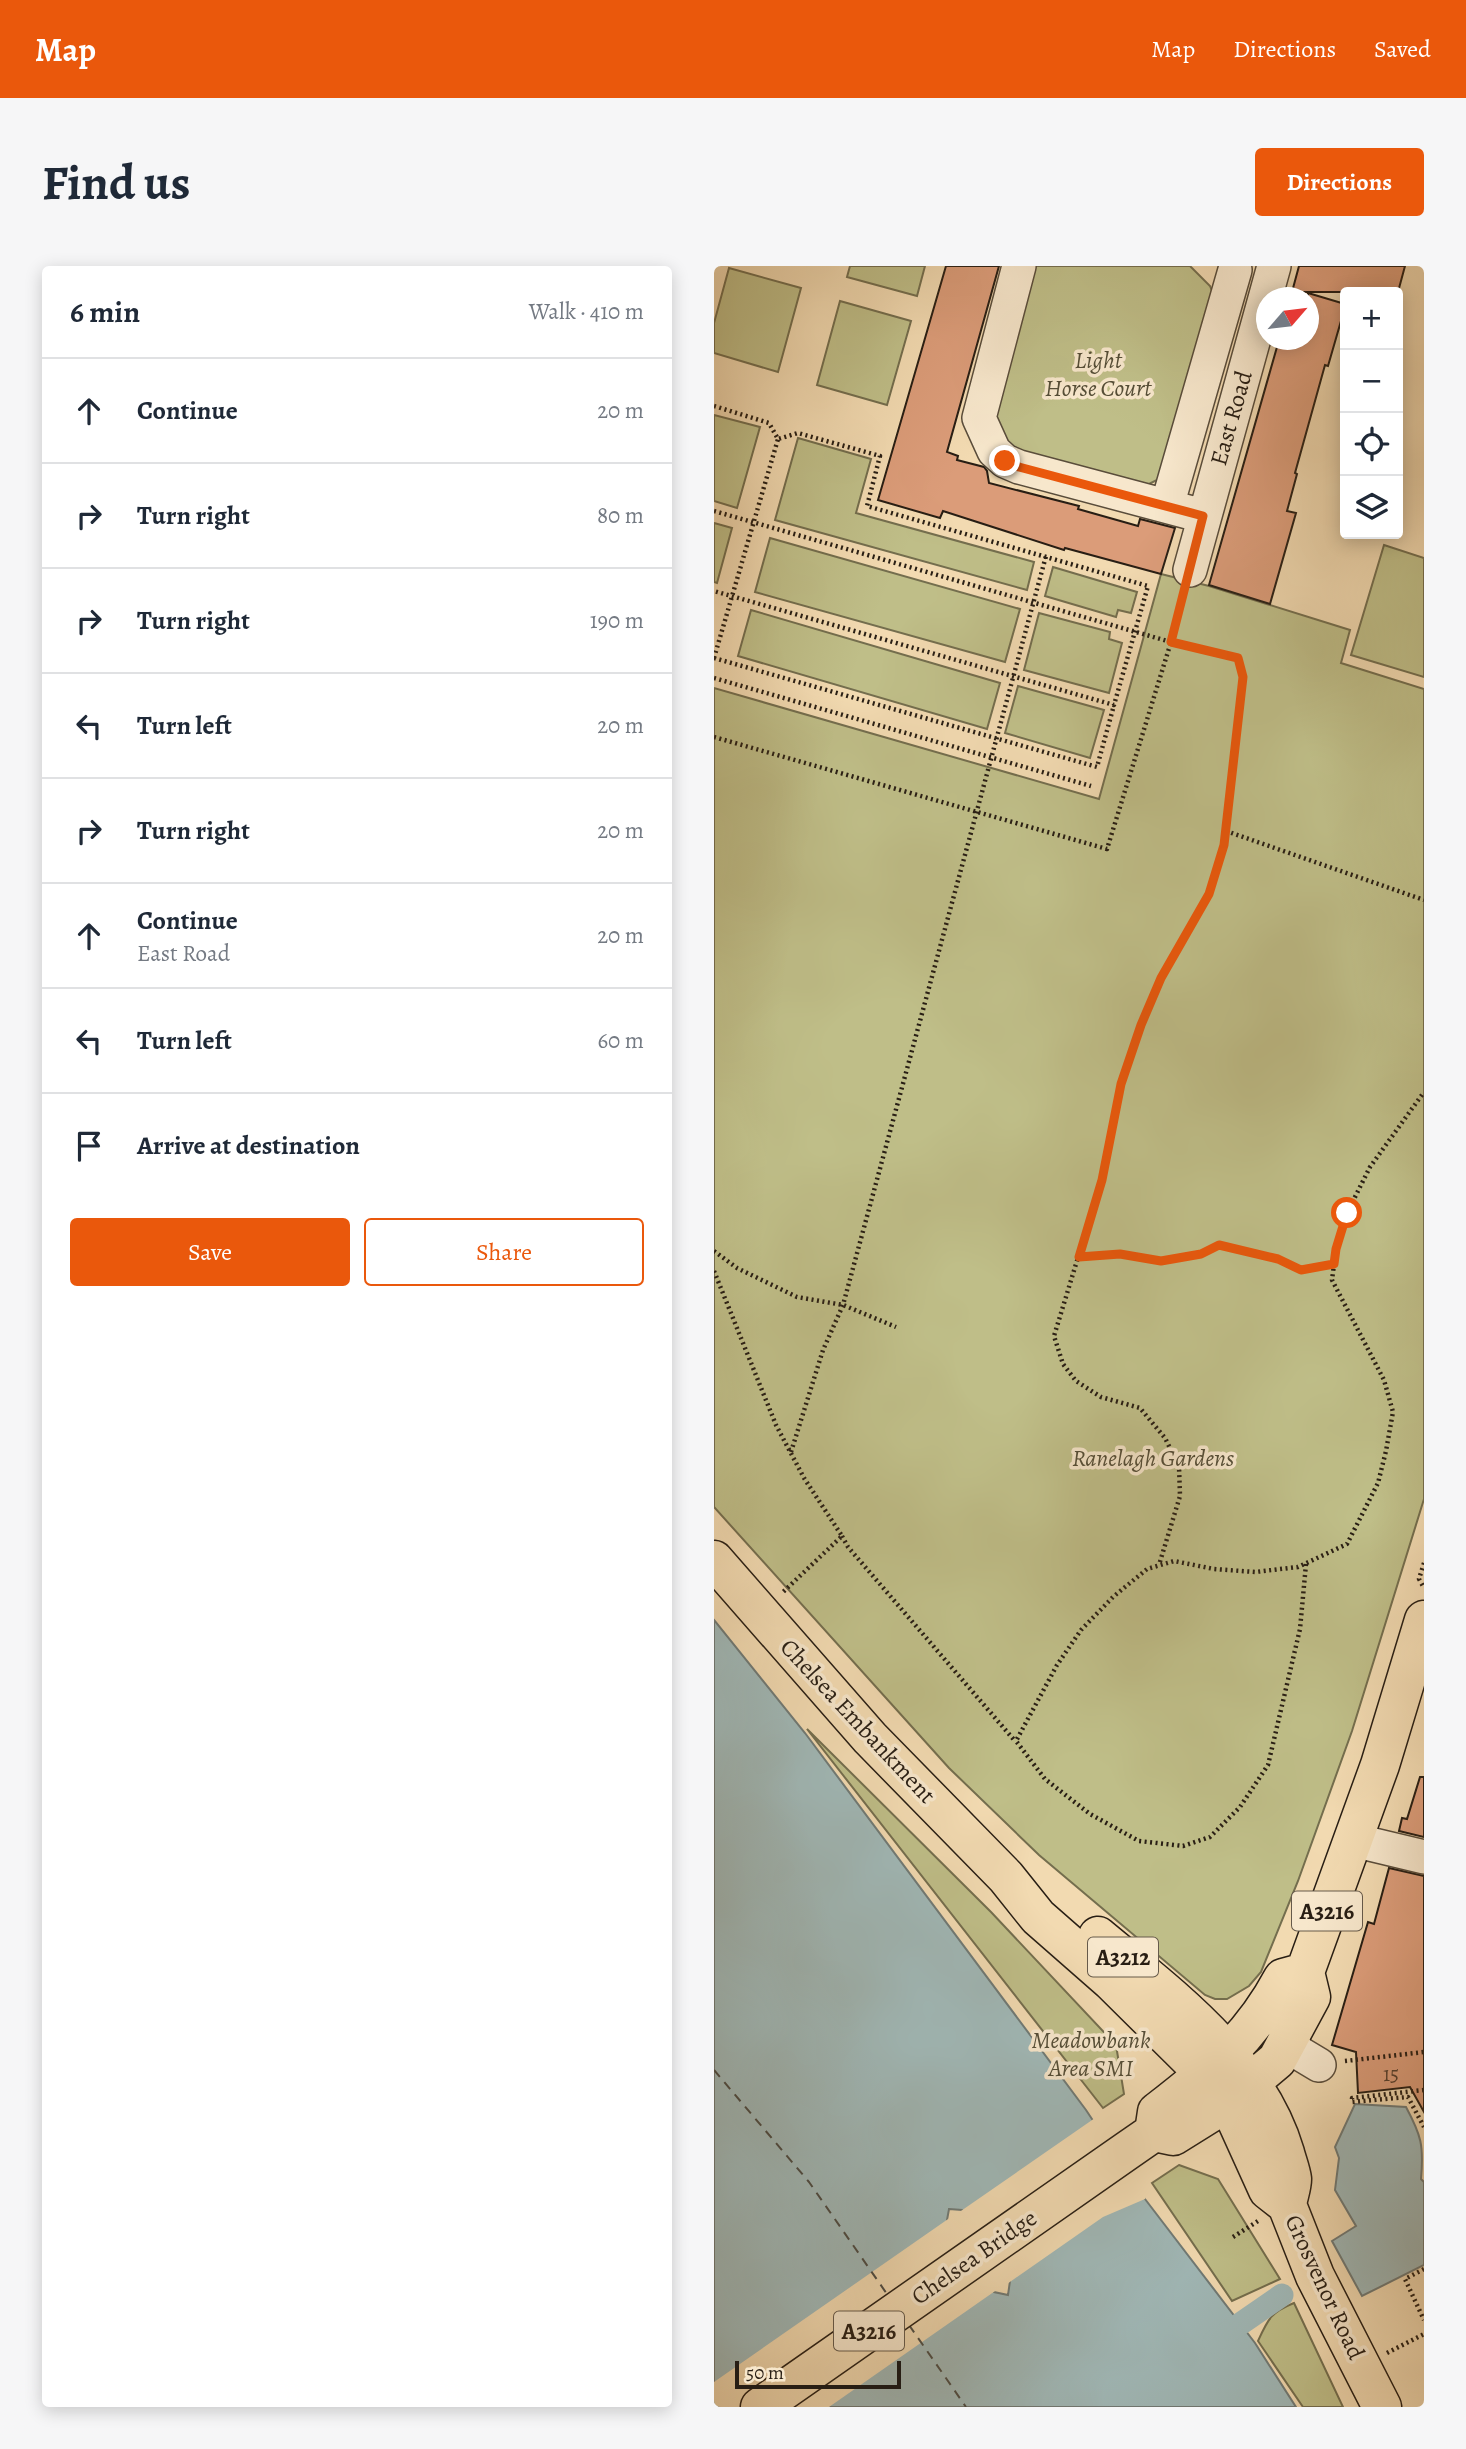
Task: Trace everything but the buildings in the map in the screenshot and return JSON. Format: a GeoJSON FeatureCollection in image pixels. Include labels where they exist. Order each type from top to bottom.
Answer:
{"type":"FeatureCollection","features":[{"type":"Feature","properties":{"kind":"main road","name":"Chelsea Embankment"},"geometry":{"type":"LineString","coordinates":[[714,1560],[870,1738],[1006,1877]]}},
{"type":"Feature","properties":{"kind":"main road","name":"A3216"},"geometry":{"type":"LineString","coordinates":[[1228,2079],[1277,2060],[1311,1997],[1305,1972],[1380,1765],[1424,1620]]}},
{"type":"Feature","properties":{"kind":"main road","name":"Grosvenor Road"},"geometry":{"type":"LineString","coordinates":[[1006,1877],[1055,1901],[1138,1969],[1228,2079],[1268,2190],[1272,2213],[1315,2276],[1382,2407]]}},
{"type":"Feature","properties":{"kind":"main road","name":"A3216"},"geometry":{"type":"LineString","coordinates":[[1228,2079],[1283,1978],[1305,1972]]}},
{"type":"Feature","properties":{"kind":"main road","name":"Chelsea Bridge"},"geometry":{"type":"LineString","coordinates":[[760,2407],[1141,2141],[1172,2136],[1228,2079]]}},
{"type":"Feature","properties":{"kind":"lane"},"geometry":{"type":"LineString","coordinates":[[1019,266],[979,418],[990,445],[1005,461],[1019,467],[1203,516]]}},
{"type":"Feature","properties":{"kind":"lane"},"geometry":{"type":"LineString","coordinates":[[1167,506],[1228,268],[1272,273]]}},
{"type":"Feature","properties":{"kind":"lane","name":"East Road"},"geometry":{"type":"LineString","coordinates":[[1190,570],[1272,273]]}},
{"type":"Feature","properties":{"kind":"lane"},"geometry":{"type":"LineString","coordinates":[[1353,1840],[1424,1857]]}},
{"type":"Feature","properties":{"kind":"lane"},"geometry":{"type":"LineString","coordinates":[[1289,2040],[1298,2053],[1319,2065]]}},
{"type":"Feature","properties":{"kind":"path"},"geometry":{"type":"LineString","coordinates":[[714,406],[769,423],[778,439],[714,658],[1097,767],[1148,586],[867,506],[880,456],[798,433],[778,439]]}},
{"type":"Feature","properties":{"kind":"path"},"geometry":{"type":"LineString","coordinates":[[714,511],[1171,642],[1238,658],[1243,677],[1224,845],[1209,894],[1161,978],[1141,1025],[1121,1084],[1102,1180],[1054,1336],[1063,1364],[1076,1381],[1101,1397],[1140,1408],[1165,1438],[1179,1466],[1180,1496],[1159,1565]]}},
{"type":"Feature","properties":{"kind":"path"},"geometry":{"type":"LineString","coordinates":[[791,1452],[823,1350],[843,1305],[1046,556]]}},
{"type":"Feature","properties":{"kind":"path"},"geometry":{"type":"LineString","coordinates":[[714,737],[1107,849],[1171,642],[1190,570]]}},
{"type":"Feature","properties":{"kind":"path"},"geometry":{"type":"LineString","coordinates":[[714,591],[1114,705]]}},
{"type":"Feature","properties":{"kind":"path"},"geometry":{"type":"LineString","coordinates":[[714,678],[1091,786]]}},
{"type":"Feature","properties":{"kind":"path"},"geometry":{"type":"LineString","coordinates":[[1226,831],[1424,900]]}},
{"type":"Feature","properties":{"kind":"path"},"geometry":{"type":"LineString","coordinates":[[1016,1741],[1057,1665],[1081,1630],[1113,1597],[1147,1569],[1174,1561],[1214,1569],[1255,1572],[1298,1567],[1347,1544],[1378,1483],[1387,1451],[1392,1412],[1384,1380],[1332,1280],[1336,1249],[1347,1213],[1370,1167],[1424,1092]]}},
{"type":"Feature","properties":{"kind":"path"},"geometry":{"type":"LineString","coordinates":[[1079,1257],[1120,1254],[1161,1261],[1201,1254],[1219,1245],[1278,1259],[1301,1270],[1334,1264]]}},
{"type":"Feature","properties":{"kind":"path"},"geometry":{"type":"LineString","coordinates":[[714,1251],[737,1268],[797,1297],[843,1305],[896,1327]]}},
{"type":"Feature","properties":{"kind":"path"},"geometry":{"type":"LineString","coordinates":[[714,1272],[776,1424],[804,1478],[848,1547],[1016,1741],[1045,1779],[1090,1814],[1139,1841],[1183,1846],[1210,1837],[1240,1807],[1268,1765],[1300,1629],[1306,1564]]}},
{"type":"Feature","properties":{"kind":"path"},"geometry":{"type":"LineString","coordinates":[[782,1593],[842,1536]]}},
{"type":"Feature","properties":{"kind":"path"},"geometry":{"type":"LineString","coordinates":[[1424,1563],[1419,1579],[1424,1588]]}},
{"type":"Feature","properties":{"kind":"path"},"geometry":{"type":"LineString","coordinates":[[1319,2065],[1424,2052]]}},
{"type":"Feature","properties":{"kind":"path"},"geometry":{"type":"LineString","coordinates":[[1422,2090],[1408,2097],[1352,2102],[1352,2098],[1422,2090]]}},
{"type":"Feature","properties":{"kind":"path"},"geometry":{"type":"LineString","coordinates":[[1408,2097],[1424,2127]]}},
{"type":"Feature","properties":{"kind":"path"},"geometry":{"type":"LineString","coordinates":[[1233,2237],[1272,2213]]}},
{"type":"Feature","properties":{"kind":"path"},"geometry":{"type":"LineString","coordinates":[[1424,2269],[1405,2279],[1424,2320]]}},
{"type":"Feature","properties":{"kind":"path"},"geometry":{"type":"LineString","coordinates":[[1391,2351],[1424,2334]]}},
{"type":"Feature","properties":{"kind":"green space"},"geometry":{"type":"Polygon","coordinates":[[[850,266],[925,266],[917,296],[847,277],[850,266]]]}},
{"type":"Feature","properties":{"kind":"green space","name":"Light Horse Court"},"geometry":{"type":"Polygon","coordinates":[[[1028,266],[1190,266],[1210,286],[1214,296],[1159,479],[1145,486],[1016,458],[991,428],[1028,266]]]}},
{"type":"Feature","properties":{"kind":"green space"},"geometry":{"type":"Polygon","coordinates":[[[729,268],[801,288],[778,372],[714,353],[714,323],[729,268]]]}},
{"type":"Feature","properties":{"kind":"green space"},"geometry":{"type":"Polygon","coordinates":[[[840,301],[911,321],[887,405],[817,385],[840,301]]]}},
{"type":"Feature","properties":{"kind":"green space"},"geometry":{"type":"Polygon","coordinates":[[[714,415],[760,427],[737,508],[714,501],[714,415]]]}},
{"type":"Feature","properties":{"kind":"green space"},"geometry":{"type":"Polygon","coordinates":[[[798,438],[871,459],[856,513],[1034,562],[1027,590],[775,520],[798,438]]]}},
{"type":"Feature","properties":{"kind":"green space"},"geometry":{"type":"Polygon","coordinates":[[[714,523],[732,528],[717,583],[714,582],[714,523]]]}},
{"type":"Feature","properties":{"kind":"green space"},"geometry":{"type":"Polygon","coordinates":[[[770,538],[1020,609],[1005,662],[755,592],[770,538]]]}},
{"type":"Feature","properties":{"kind":"green space"},"geometry":{"type":"Polygon","coordinates":[[[1384,545],[1424,558],[1424,677],[1351,655],[1384,545]]]}},
{"type":"Feature","properties":{"kind":"green space"},"geometry":{"type":"Polygon","coordinates":[[[1053,567],[1137,592],[1131,613],[1118,610],[1116,617],[1045,596],[1053,567]]]}},
{"type":"Feature","properties":{"kind":"green space","name":"Ranelagh Gardens"},"geometry":{"type":"Polygon","coordinates":[[[1161,574],[1209,586],[1350,630],[1341,663],[1424,689],[1424,1499],[1352,1731],[1298,1881],[1261,1972],[1249,1986],[1227,1999],[1215,1999],[1205,1995],[1039,1855],[949,1768],[714,1507],[714,688],[1099,799],[1161,574]]]}},
{"type":"Feature","properties":{"kind":"green space"},"geometry":{"type":"Polygon","coordinates":[[[751,610],[1000,683],[987,729],[738,656],[751,610]]]}},
{"type":"Feature","properties":{"kind":"green space"},"geometry":{"type":"Polygon","coordinates":[[[1039,613],[1110,632],[1109,639],[1122,643],[1109,693],[1024,670],[1039,613]]]}},
{"type":"Feature","properties":{"kind":"green space"},"geometry":{"type":"Polygon","coordinates":[[[1018,686],[1104,710],[1090,758],[1005,733],[1018,686]]]}},
{"type":"Feature","properties":{"kind":"green space","name":"Meadowbank Area SMI"},"geometry":{"type":"Polygon","coordinates":[[[807,1729],[991,1912],[1116,2045],[1124,2094],[1103,2108],[807,1729]]]}},
{"type":"Feature","properties":{"kind":"green space"},"geometry":{"type":"Polygon","coordinates":[[[1179,2165],[1218,2179],[1280,2279],[1232,2301],[1152,2183],[1179,2165]]]}},
{"type":"Feature","properties":{"kind":"green space"},"geometry":{"type":"Polygon","coordinates":[[[1294,2303],[1343,2407],[1303,2407],[1258,2341],[1271,2317],[1294,2303]]]}},
{"type":"Feature","properties":{"kind":"water"},"geometry":{"type":"Polygon","coordinates":[[[714,1620],[805,1733],[1086,2110],[1145,2199],[1255,2343],[1296,2407],[714,2407],[714,1620]],[[949,2209],[947,2220],[994,2292],[1008,2295],[1010,2281],[962,2210],[949,2209]]]}},
{"type":"Feature","properties":{"kind":"water"},"geometry":{"type":"Polygon","coordinates":[[[1355,2104],[1406,2107],[1420,2141],[1421,2179],[1424,2182],[1424,2265],[1362,2296],[1332,2241],[1356,2226],[1335,2190],[1339,2158],[1335,2147],[1355,2104]]]}},
{"type":"Feature","properties":{"kind":"pier"},"geometry":{"type":"Polygon","coordinates":[[[1095,2118],[1147,2195],[1145,2199],[1103,2217],[1007,2284],[958,2213],[1095,2118]]]}},
{"type":"Feature","properties":{"kind":"pier"},"geometry":{"type":"Polygon","coordinates":[[[951,2217],[998,2289],[829,2407],[714,2407],[714,2382],[951,2217]]]}},
{"type":"Feature","properties":{"kind":"waterway"},"geometry":{"type":"LineString","coordinates":[[1214,2342],[1282,2295]]}},
{"type":"Feature","properties":{"kind":"ferry route"},"geometry":{"type":"LineString","coordinates":[[714,2070],[809,2182],[887,2294]]}},
{"type":"Feature","properties":{"kind":"ferry route"},"geometry":{"type":"LineString","coordinates":[[909,2325],[966,2407]]}},
{"type":"Feature","properties":{"kind":"route"},"geometry":{"type":"LineString","coordinates":[[1005,461],[1203,516],[1171,642],[1238,658],[1243,677],[1224,845],[1209,894],[1161,978],[1141,1025],[1121,1084],[1102,1180],[1079,1257],[1120,1254],[1161,1261],[1201,1254],[1219,1245],[1278,1259],[1301,1270],[1334,1264],[1347,1213]]}}]}
